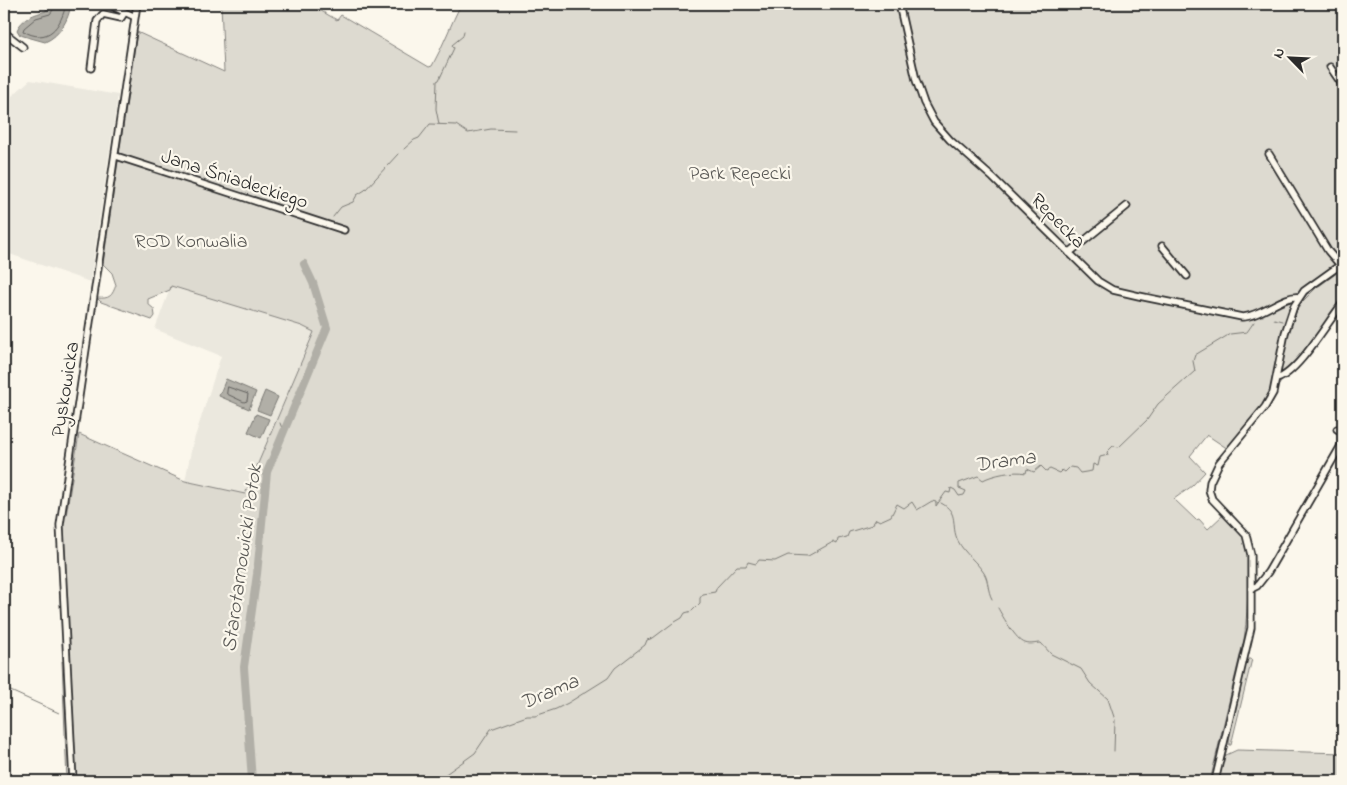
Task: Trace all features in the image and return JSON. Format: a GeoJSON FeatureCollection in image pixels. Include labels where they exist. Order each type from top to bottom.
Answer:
{"type":"FeatureCollection","features":[{"type":"Feature","properties":{"kind":"street"},"geometry":{"type":"LineString","coordinates":[[108,4],[135,17]]}},
{"type":"Feature","properties":{"kind":"street","name":"Pyskowicka"},"geometry":{"type":"LineString","coordinates":[[73,781],[60,525],[137,4]]}},
{"type":"Feature","properties":{"kind":"street","name":"Repecka"},"geometry":{"type":"LineString","coordinates":[[899,4],[916,80],[924,103],[934,122],[950,140],[993,178],[1098,281],[1113,290],[1235,316],[1250,317],[1291,298],[1299,297]]}},
{"type":"Feature","properties":{"kind":"street"},"geometry":{"type":"LineString","coordinates":[[91,68],[98,21],[103,14],[121,18],[125,12]]}},
{"type":"Feature","properties":{"kind":"street"},"geometry":{"type":"LineString","coordinates":[[4,32],[23,47]]}},
{"type":"Feature","properties":{"kind":"street"},"geometry":{"type":"LineString","coordinates":[[1330,67],[1343,86]]}},
{"type":"Feature","properties":{"kind":"street"},"geometry":{"type":"LineString","coordinates":[[1215,781],[1251,628],[1250,589],[1252,555],[1248,540],[1214,502],[1209,486],[1219,463],[1268,403],[1277,379],[1288,318],[1299,297],[1312,285],[1342,264],[1328,251],[1269,154]]}},
{"type":"Feature","properties":{"kind":"street","name":"Jana Śniadeckiego"},"geometry":{"type":"LineString","coordinates":[[116,156],[344,230]]}},
{"type":"Feature","properties":{"kind":"street"},"geometry":{"type":"LineString","coordinates":[[1069,253],[1127,206]]}},
{"type":"Feature","properties":{"kind":"street"},"geometry":{"type":"LineString","coordinates":[[1162,246],[1187,276]]}},
{"type":"Feature","properties":{"kind":"street"},"geometry":{"type":"LineString","coordinates":[[1277,379],[1288,372],[1322,335],[1332,316],[1343,303]]}},
{"type":"Feature","properties":{"kind":"street"},"geometry":{"type":"LineString","coordinates":[[1337,429],[1343,433]]}},
{"type":"Feature","properties":{"kind":"street"},"geometry":{"type":"LineString","coordinates":[[1250,589],[1257,586],[1268,572],[1343,442]]}},
{"type":"Feature","properties":{"kind":"shaded area"},"geometry":{"type":"Polygon","coordinates":[[[30,80],[118,95],[90,282],[4,252],[6,198],[4,197],[4,103],[30,80]]]}},
{"type":"Feature","properties":{"kind":"shaded area"},"geometry":{"type":"Polygon","coordinates":[[[171,286],[315,330],[245,494],[185,481],[192,446],[221,356],[155,329],[171,286]]]}},
{"type":"Feature","properties":{"kind":"green space"},"geometry":{"type":"Polygon","coordinates":[[[221,4],[309,4],[337,20],[341,15],[429,67],[432,66],[461,4],[1343,4],[1343,303],[1309,343],[1266,403],[1228,449],[1207,435],[1190,456],[1205,472],[1192,486],[1174,499],[1196,520],[1199,519],[1208,529],[1223,515],[1242,534],[1246,542],[1248,589],[1244,639],[1210,781],[75,781],[63,514],[66,516],[79,434],[185,481],[245,494],[314,332],[302,326],[171,286],[170,290],[148,299],[148,304],[154,309],[155,316],[152,320],[101,302],[97,298],[110,296],[116,285],[112,273],[103,264],[137,32],[224,72],[221,4]]]}},
{"type":"Feature","properties":{"kind":"green space"},"geometry":{"type":"Polygon","coordinates":[[[1247,659],[1252,659],[1231,745],[1229,745],[1230,729],[1247,659]]]}},
{"type":"Feature","properties":{"kind":"green space"},"geometry":{"type":"Polygon","coordinates":[[[62,661],[64,663],[71,781],[67,781],[62,661]]]}},
{"type":"Feature","properties":{"kind":"green space"},"geometry":{"type":"Polygon","coordinates":[[[1237,750],[1343,753],[1343,781],[1219,781],[1224,756],[1237,750]]]}},
{"type":"Feature","properties":{"kind":"water"},"geometry":{"type":"Polygon","coordinates":[[[47,4],[71,4],[66,21],[55,36],[45,42],[20,35],[17,30],[22,22],[33,15],[46,11],[47,4]]]}},
{"type":"Feature","properties":{"kind":"water"},"geometry":{"type":"Polygon","coordinates":[[[226,379],[256,392],[249,409],[219,396],[226,379]]]}},
{"type":"Feature","properties":{"kind":"water"},"geometry":{"type":"Polygon","coordinates":[[[265,391],[278,397],[270,415],[257,410],[265,391]]]}},
{"type":"Feature","properties":{"kind":"water"},"geometry":{"type":"Polygon","coordinates":[[[256,414],[269,419],[261,438],[248,432],[256,414]]]}},
{"type":"Feature","properties":{"kind":"waterway"},"geometry":{"type":"LineString","coordinates":[[463,35],[464,31]]}},
{"type":"Feature","properties":{"kind":"waterway"},"geometry":{"type":"LineString","coordinates":[[439,124],[436,109],[437,81],[454,48],[452,45],[463,36]]}},
{"type":"Feature","properties":{"kind":"waterway"},"geometry":{"type":"LineString","coordinates":[[404,149],[419,138],[430,124],[456,125],[468,133],[491,129],[515,130]]}},
{"type":"Feature","properties":{"kind":"waterway"},"geometry":{"type":"LineString","coordinates":[[333,217],[341,207],[353,202],[357,195],[365,190],[398,154]]}},
{"type":"Feature","properties":{"kind":"waterway","name":"Starotarnowicki Potok"},"geometry":{"type":"LineString","coordinates":[[252,781],[244,667],[257,574],[267,472],[327,328],[313,283],[304,264]]}},
{"type":"Feature","properties":{"kind":"waterway","name":"Drama"},"geometry":{"type":"LineString","coordinates":[[1319,286],[1341,270]]}},
{"type":"Feature","properties":{"kind":"waterway","name":"Drama"},"geometry":{"type":"LineString","coordinates":[[1293,317],[1302,302],[1316,288]]}},
{"type":"Feature","properties":{"kind":"waterway","name":"Drama"},"geometry":{"type":"LineString","coordinates":[[1274,319],[1282,321]]}},
{"type":"Feature","properties":{"kind":"waterway","name":"Drama"},"geometry":{"type":"LineString","coordinates":[[675,622],[682,618],[685,613],[692,611],[700,603],[700,598],[703,594],[715,592],[717,587],[737,566],[746,566],[748,562],[756,564],[759,560],[775,561],[788,555],[808,556],[833,542],[837,544],[838,539],[847,537],[849,532],[872,525],[876,519],[880,521],[891,516],[897,504],[904,508],[912,502],[917,510],[932,501],[936,502],[936,506],[946,492],[950,493],[951,488],[959,496],[964,495],[966,491],[959,488],[959,483],[978,476],[983,480],[992,476],[1016,472],[1026,473],[1027,469],[1034,472],[1041,466],[1046,471],[1050,469],[1059,473],[1062,470],[1065,472],[1070,467],[1076,468],[1080,473],[1092,471],[1093,464],[1098,466],[1100,457],[1108,455],[1107,452],[1113,446],[1119,447],[1147,420],[1158,404],[1195,371],[1193,361],[1195,355],[1230,334],[1247,332],[1254,322]]}},
{"type":"Feature","properties":{"kind":"waterway","name":"Starotarnowicki Potok"},"geometry":{"type":"LineString","coordinates":[[280,423],[283,431]]}},
{"type":"Feature","properties":{"kind":"waterway"},"geometry":{"type":"LineString","coordinates":[[941,503],[953,515],[958,541],[984,573],[992,599]]}},
{"type":"Feature","properties":{"kind":"waterway"},"geometry":{"type":"LineString","coordinates":[[998,608],[1010,628],[1021,641],[1029,644],[1041,643],[1051,654],[1081,669],[1090,683],[1108,699],[1115,720],[1114,751]]}},
{"type":"Feature","properties":{"kind":"waterway","name":"Drama"},"geometry":{"type":"LineString","coordinates":[[436,781],[475,753],[491,729],[527,716],[535,716],[556,709],[568,703],[608,678],[615,668],[645,645],[647,640],[653,638],[673,623]]}},
{"type":"Feature","properties":{"kind":"waterway"},"geometry":{"type":"LineString","coordinates":[[4,688],[59,713]]}},
{"type":"Feature","properties":{"kind":"park label","name":"Park Repecki"},"geometry":{"type":"Point","coordinates":[740,172]}},
{"type":"Feature","properties":{"kind":"park label","name":"ROD Konwalia"},"geometry":{"type":"Point","coordinates":[191,240]}}]}
